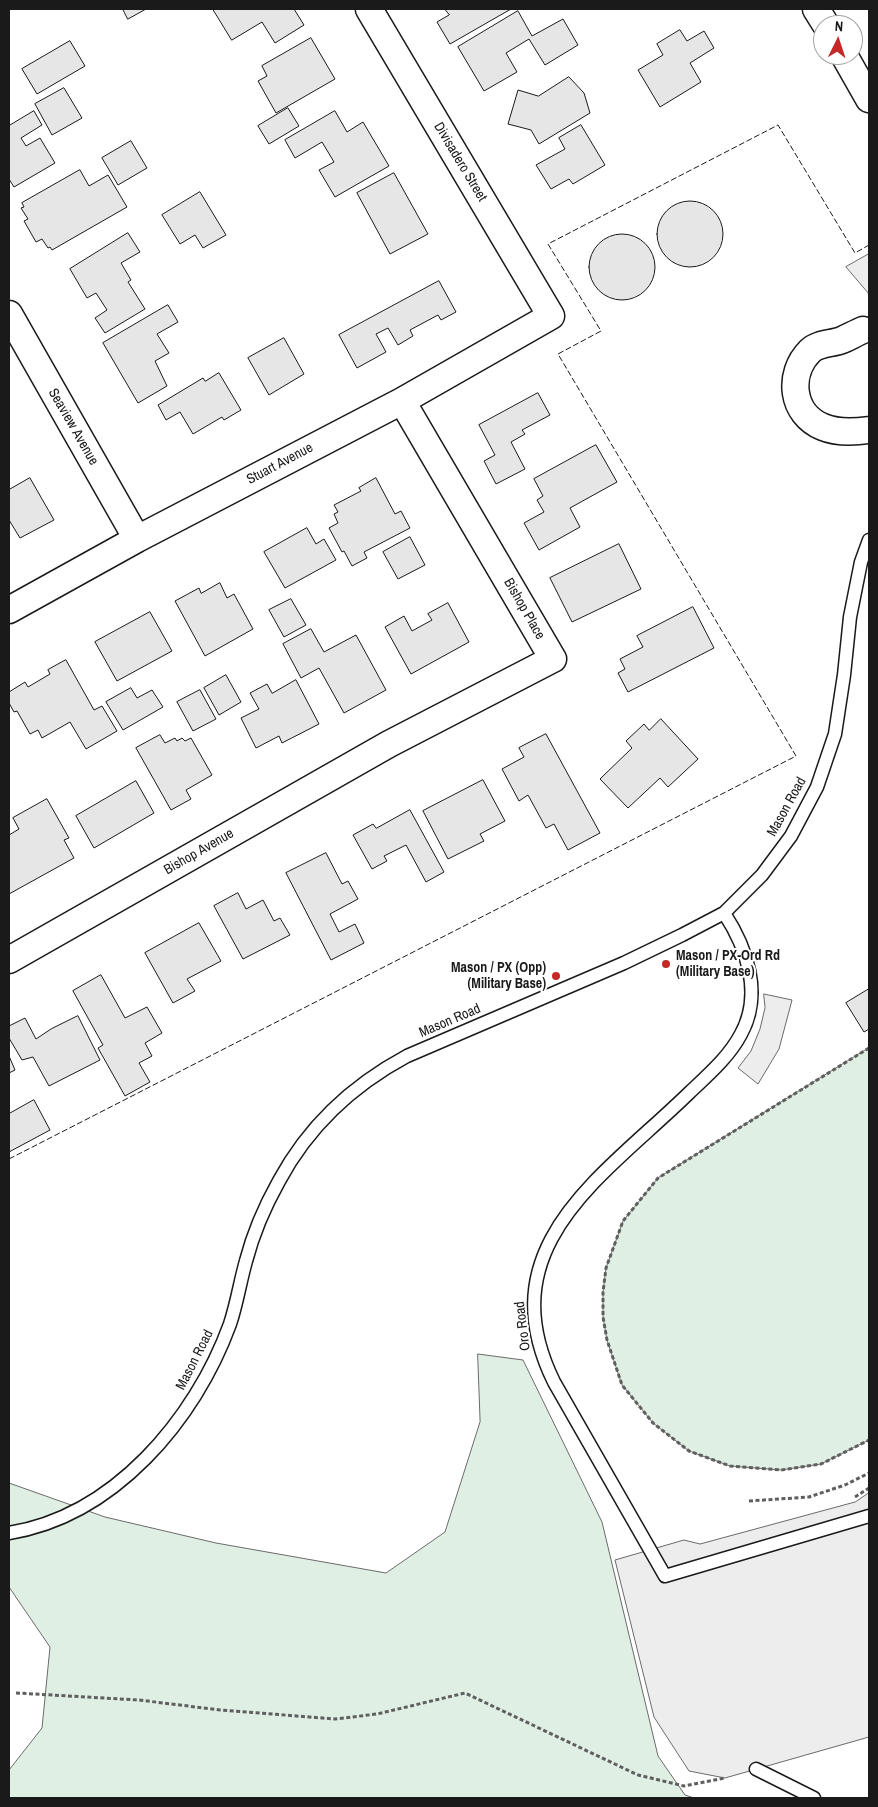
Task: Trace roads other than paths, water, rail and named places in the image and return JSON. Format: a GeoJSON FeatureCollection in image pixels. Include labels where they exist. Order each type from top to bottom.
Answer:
{"type":"FeatureCollection","features":[{"type":"Feature","properties":{"kind":"street","name":"Divisadero Street"},"geometry":{"type":"LineString","coordinates":[[369,9],[550,316]]}},
{"type":"Feature","properties":{"kind":"street"},"geometry":{"type":"LineString","coordinates":[[850,65],[869,99]]}},
{"type":"Feature","properties":{"kind":"street","name":"Seaview Avenue"},"geometry":{"type":"LineString","coordinates":[[9,314],[138,539]]}},
{"type":"Feature","properties":{"kind":"street","name":"Stuart Avenue"},"geometry":{"type":"LineString","coordinates":[[9,610],[138,539],[402,400],[550,316]]}},
{"type":"Feature","properties":{"kind":"street"},"geometry":{"type":"LineString","coordinates":[[863,330],[840,341],[812,349],[798,364],[794,384],[798,403],[809,418],[824,428],[845,432],[869,430]]}},
{"type":"Feature","properties":{"kind":"street","name":"Bishop Place"},"geometry":{"type":"LineString","coordinates":[[389,744],[553,659],[402,400]]}},
{"type":"Feature","properties":{"kind":"street","name":"Bishop Avenue"},"geometry":{"type":"LineString","coordinates":[[9,960],[389,744]]}},
{"type":"Feature","properties":{"kind":"lane","name":"Mason Road"},"geometry":{"type":"LineString","coordinates":[[9,1533],[58,1518],[91,1502],[120,1482],[168,1434],[192,1401],[213,1363],[230,1324],[246,1261],[258,1225],[278,1181],[297,1150],[321,1120],[360,1085],[407,1056],[624,963],[724,913],[762,875],[791,836],[817,787],[835,734],[844,676],[850,617],[862,562],[869,540]]}},
{"type":"Feature","properties":{"kind":"lane","name":"Oro Road"},"geometry":{"type":"LineString","coordinates":[[724,913],[737,934],[746,957],[751,982],[750,1006],[742,1032],[714,1070],[580,1196],[560,1224],[545,1251],[537,1274],[533,1297],[537,1338],[544,1361],[554,1382],[664,1576],[869,1516]]}},
{"type":"Feature","properties":{"kind":"lane"},"geometry":{"type":"LineString","coordinates":[[756,1770],[814,1798]]}},
{"type":"Feature","properties":{"kind":"place","name":"Mason / PX-Ord Rd (Military Base)"},"geometry":{"type":"Point","coordinates":[666,964]}},
{"type":"Feature","properties":{"kind":"place","name":"Mason / PX (Opp) (Military Base)"},"geometry":{"type":"Point","coordinates":[556,976]}}]}
